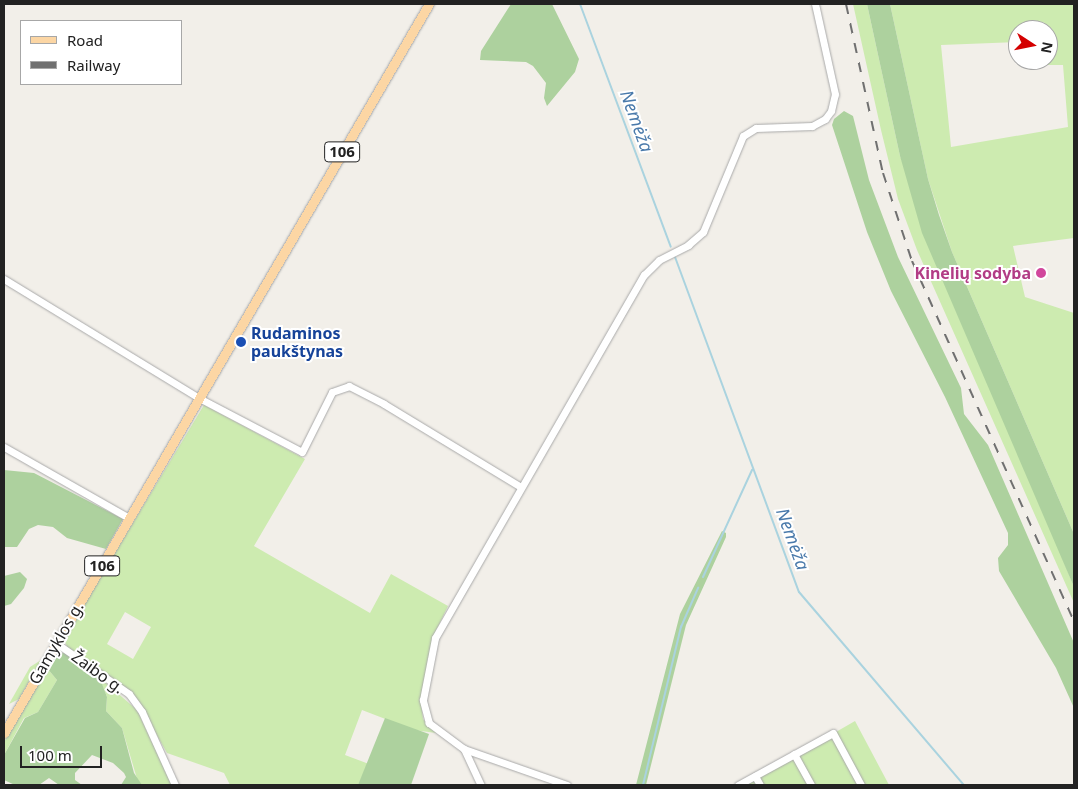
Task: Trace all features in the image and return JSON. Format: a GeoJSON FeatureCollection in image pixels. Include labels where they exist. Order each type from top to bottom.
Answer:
{"type":"FeatureCollection","features":[{"type":"Feature","properties":{"kind":"main road","name":"106"},"geometry":{"type":"LineString","coordinates":[[199,398],[428,4]]}},
{"type":"Feature","properties":{"kind":"main road","name":"Gamyklos g."},"geometry":{"type":"LineString","coordinates":[[4,733],[199,398]]}},
{"type":"Feature","properties":{"kind":"street"},"geometry":{"type":"LineString","coordinates":[[567,785],[464,749],[425,717],[423,700],[435,638],[644,275],[659,260],[688,245],[703,232],[743,136],[756,128],[812,126],[825,119],[831,111],[835,94],[815,4]]}},
{"type":"Feature","properties":{"kind":"street"},"geometry":{"type":"LineString","coordinates":[[4,279],[199,398],[302,452],[332,392],[349,386],[384,404],[521,487]]}},
{"type":"Feature","properties":{"kind":"street"},"geometry":{"type":"LineString","coordinates":[[4,447],[130,518]]}},
{"type":"Feature","properties":{"kind":"street","name":"Žaibo g."},"geometry":{"type":"LineString","coordinates":[[56,643],[129,694],[142,712],[175,785]]}},
{"type":"Feature","properties":{"kind":"street"},"geometry":{"type":"LineString","coordinates":[[738,785],[833,733],[861,785]]}},
{"type":"Feature","properties":{"kind":"street"},"geometry":{"type":"LineString","coordinates":[[464,749],[481,785]]}},
{"type":"Feature","properties":{"kind":"street"},"geometry":{"type":"LineString","coordinates":[[794,754],[811,785]]}},
{"type":"Feature","properties":{"kind":"street"},"geometry":{"type":"LineString","coordinates":[[755,776],[760,785]]}},
{"type":"Feature","properties":{"kind":"green space"},"geometry":{"type":"Polygon","coordinates":[[[511,4],[552,4],[579,59],[575,72],[547,106],[544,98],[546,83],[533,66],[526,62],[480,60],[481,51],[511,4]]]}},
{"type":"Feature","properties":{"kind":"green space"},"geometry":{"type":"Polygon","coordinates":[[[853,4],[867,4],[900,156],[1074,587],[1074,603],[917,250],[898,199],[853,4]]]}},
{"type":"Feature","properties":{"kind":"green space"},"geometry":{"type":"Polygon","coordinates":[[[867,4],[890,4],[928,179],[939,215],[952,252],[1074,534],[1074,587],[922,233],[900,156],[867,4]]]}},
{"type":"Feature","properties":{"kind":"green space"},"geometry":{"type":"Polygon","coordinates":[[[890,4],[1074,4],[1074,238],[1013,246],[1025,297],[1074,313],[1074,534],[952,252],[928,179],[890,4]],[[1008,20],[1008,42],[941,45],[951,147],[1068,127],[1063,65],[1058,65],[1058,20],[1008,20]]]}},
{"type":"Feature","properties":{"kind":"green space"},"geometry":{"type":"Polygon","coordinates":[[[844,111],[853,116],[869,180],[898,257],[961,388],[964,414],[988,445],[1074,643],[1074,708],[1056,668],[999,571],[998,558],[1008,545],[1008,533],[945,397],[891,291],[867,232],[832,125],[834,119],[844,111]]]}},
{"type":"Feature","properties":{"kind":"green space"},"geometry":{"type":"Polygon","coordinates":[[[204,405],[305,459],[254,546],[370,613],[391,574],[448,606],[433,637],[421,702],[423,719],[436,733],[414,730],[362,710],[345,755],[369,764],[358,785],[230,785],[224,773],[167,753],[135,697],[67,647],[65,641],[66,634],[204,405]],[[125,612],[107,644],[133,659],[151,627],[125,612]]]}},
{"type":"Feature","properties":{"kind":"green space"},"geometry":{"type":"Polygon","coordinates":[[[4,470],[34,473],[123,519],[106,549],[67,538],[53,527],[38,525],[29,529],[17,547],[4,547],[4,470]]]}},
{"type":"Feature","properties":{"kind":"green space"},"geometry":{"type":"Polygon","coordinates":[[[722,531],[726,533],[726,537],[686,625],[646,785],[636,785],[680,614],[722,531]]]}},
{"type":"Feature","properties":{"kind":"green space"},"geometry":{"type":"Polygon","coordinates":[[[20,572],[27,579],[24,588],[11,604],[4,606],[4,576],[20,572]]]}},
{"type":"Feature","properties":{"kind":"green space"},"geometry":{"type":"Polygon","coordinates":[[[64,653],[99,676],[107,697],[106,711],[122,728],[134,773],[142,785],[121,785],[126,777],[124,773],[113,763],[92,755],[75,773],[75,780],[82,785],[59,785],[49,778],[39,785],[15,785],[4,780],[4,755],[25,718],[38,712],[57,680],[47,668],[56,654],[64,653]]]}},
{"type":"Feature","properties":{"kind":"green space"},"geometry":{"type":"Polygon","coordinates":[[[41,660],[19,699],[9,704],[30,667],[41,660]]]}},
{"type":"Feature","properties":{"kind":"green space"},"geometry":{"type":"Polygon","coordinates":[[[47,668],[57,680],[38,712],[24,718],[4,755],[4,742],[47,668]]]}},
{"type":"Feature","properties":{"kind":"green space"},"geometry":{"type":"Polygon","coordinates":[[[99,677],[137,710],[172,785],[142,785],[138,782],[122,728],[106,711],[107,697],[99,677]]]}},
{"type":"Feature","properties":{"kind":"green space"},"geometry":{"type":"Polygon","coordinates":[[[385,718],[429,734],[411,785],[358,785],[385,718]]]}},
{"type":"Feature","properties":{"kind":"green space"},"geometry":{"type":"Polygon","coordinates":[[[855,721],[889,785],[744,785],[855,721]]]}},
{"type":"Feature","properties":{"kind":"waterway","name":"Nemėža"},"geometry":{"type":"LineString","coordinates":[[580,4],[671,247]]}},
{"type":"Feature","properties":{"kind":"waterway","name":"Nemėža"},"geometry":{"type":"LineString","coordinates":[[675,257],[799,592],[964,785]]}},
{"type":"Feature","properties":{"kind":"waterway"},"geometry":{"type":"LineString","coordinates":[[703,577],[752,470]]}},
{"type":"Feature","properties":{"kind":"waterway"},"geometry":{"type":"LineString","coordinates":[[643,785],[681,627],[698,588]]}},
{"type":"Feature","properties":{"kind":"railway"},"geometry":{"type":"LineString","coordinates":[[846,4],[883,173],[912,261],[1074,622]]}},
{"type":"Feature","properties":{"kind":"place","name":"Kinelių sodyba"},"geometry":{"type":"Point","coordinates":[1041,273]}},
{"type":"Feature","properties":{"kind":"place","name":"Rudaminos paukštynas"},"geometry":{"type":"Point","coordinates":[241,342]}}]}
